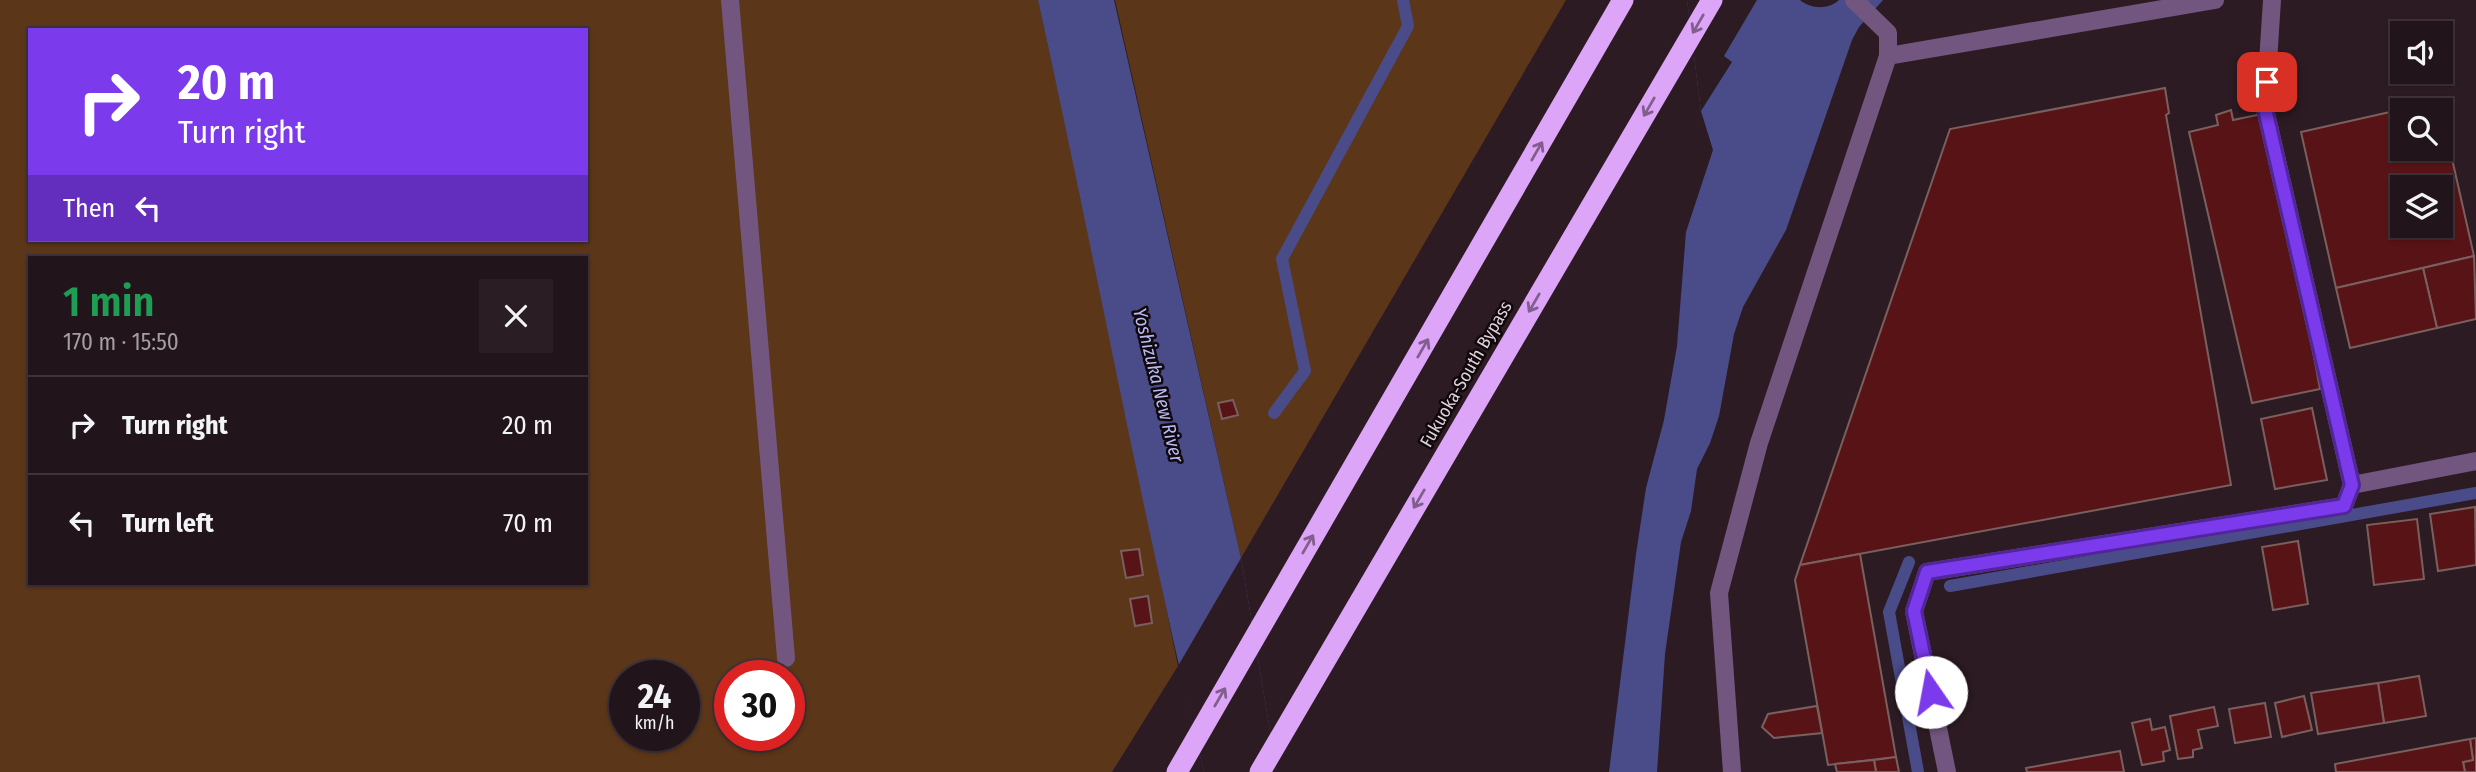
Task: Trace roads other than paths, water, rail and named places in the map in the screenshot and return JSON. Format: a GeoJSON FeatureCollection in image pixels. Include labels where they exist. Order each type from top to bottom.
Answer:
{"type":"FeatureCollection","features":[{"type":"Feature","properties":{"kind":"highway"},"geometry":{"type":"LineString","coordinates":[[1182,764],[1623,0]]}},
{"type":"Feature","properties":{"kind":"highway","name":"Fukuoka-South Bypass"},"geometry":{"type":"LineString","coordinates":[[1260,772],[1712,0]]}},
{"type":"Feature","properties":{"kind":"street"},"geometry":{"type":"LineString","coordinates":[[730,0],[786,658]]}},
{"type":"Feature","properties":{"kind":"street"},"geometry":{"type":"LineString","coordinates":[[1731,772],[1719,593],[1759,443],[1888,56],[1888,33],[1854,0]]}},
{"type":"Feature","properties":{"kind":"street"},"geometry":{"type":"LineString","coordinates":[[1888,56],[2215,0]]}},
{"type":"Feature","properties":{"kind":"street"},"geometry":{"type":"LineString","coordinates":[[1947,772],[1914,611],[1927,572],[2344,506],[2352,485],[2265,109],[2272,0]]}},
{"type":"Feature","properties":{"kind":"street"},"geometry":{"type":"LineString","coordinates":[[2352,485],[2476,461]]}},
{"type":"Feature","properties":{"kind":"water","name":"Yoshizuka New River"},"geometry":{"type":"Polygon","coordinates":[[[1038,0],[1114,0],[1241,558],[1277,772],[1204,772],[1160,580],[1038,0]]]}},
{"type":"Feature","properties":{"kind":"water"},"geometry":{"type":"Polygon","coordinates":[[[1687,0],[1800,0],[1819,7],[1839,0],[1883,0],[1859,27],[1852,40],[1786,230],[1743,307],[1734,334],[1719,416],[1697,469],[1691,511],[1681,542],[1665,654],[1657,772],[1609,772],[1646,488],[1664,420],[1677,346],[1686,232],[1713,150],[1701,111],[1687,0]]]}},
{"type":"Feature","properties":{"kind":"waterway"},"geometry":{"type":"LineString","coordinates":[[1274,413],[1305,371],[1282,259],[1408,26],[1403,0]]}},
{"type":"Feature","properties":{"kind":"waterway"},"geometry":{"type":"LineString","coordinates":[[1950,586],[2476,493]]}},
{"type":"Feature","properties":{"kind":"waterway"},"geometry":{"type":"LineString","coordinates":[[1909,562],[1889,612],[1918,772]]}}]}
